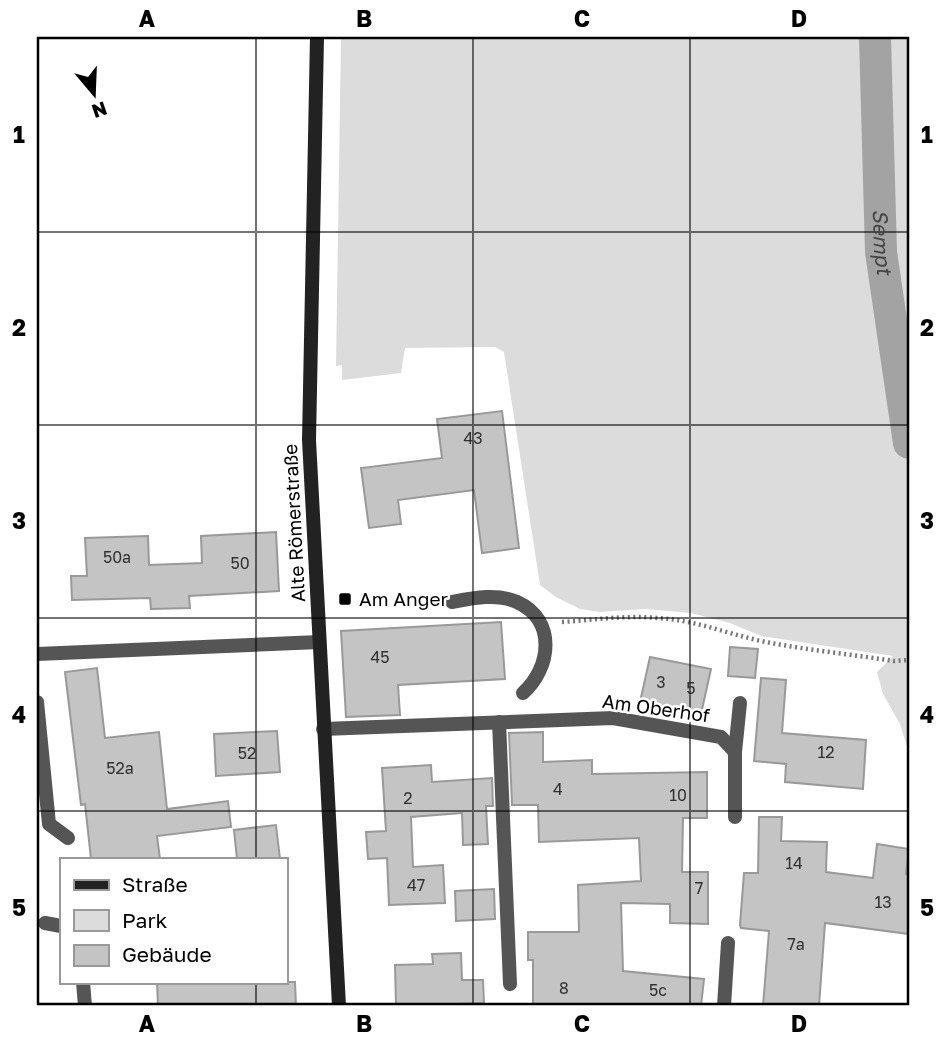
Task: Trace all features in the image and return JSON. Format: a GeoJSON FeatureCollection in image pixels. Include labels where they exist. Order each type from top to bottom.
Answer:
{"type":"FeatureCollection","features":[{"type":"Feature","properties":{"kind":"main road","name":"Alte Römerstraße"},"geometry":{"type":"LineString","coordinates":[[317,37],[309,440],[339,1006]]}},
{"type":"Feature","properties":{"kind":"street"},"geometry":{"type":"LineString","coordinates":[[452,602],[499,598],[516,602],[531,611],[540,624],[546,645],[545,662],[535,682],[523,693]]}},
{"type":"Feature","properties":{"kind":"street"},"geometry":{"type":"LineString","coordinates":[[37,654],[319,642]]}},
{"type":"Feature","properties":{"kind":"street"},"geometry":{"type":"LineString","coordinates":[[37,702],[49,824],[68,838]]}},
{"type":"Feature","properties":{"kind":"street"},"geometry":{"type":"LineString","coordinates":[[735,817],[740,703]]}},
{"type":"Feature","properties":{"kind":"street","name":"Am Oberhof"},"geometry":{"type":"LineString","coordinates":[[323,729],[613,718],[721,737],[736,752]]}},
{"type":"Feature","properties":{"kind":"street"},"geometry":{"type":"LineString","coordinates":[[499,722],[510,985]]}},
{"type":"Feature","properties":{"kind":"street"},"geometry":{"type":"LineString","coordinates":[[45,923],[60,926]]}},
{"type":"Feature","properties":{"kind":"street"},"geometry":{"type":"LineString","coordinates":[[723,1006],[728,943]]}},
{"type":"Feature","properties":{"kind":"street"},"geometry":{"type":"LineString","coordinates":[[83,984],[85,1006]]}},
{"type":"Feature","properties":{"kind":"path"},"geometry":{"type":"LineString","coordinates":[[540,624],[625,617],[657,618],[694,622],[763,641],[894,661],[909,660]]}},
{"type":"Feature","properties":{"kind":"green space"},"geometry":{"type":"Polygon","coordinates":[[[341,37],[909,37],[909,753],[900,724],[883,694],[877,672],[893,656],[761,636],[730,623],[691,613],[645,609],[600,612],[580,609],[540,585],[504,352],[495,347],[405,348],[401,373],[342,380],[342,365],[336,366],[341,37]]]}},
{"type":"Feature","properties":{"kind":"building"},"geometry":{"type":"Polygon","coordinates":[[[502,411],[519,548],[482,553],[474,490],[398,500],[401,524],[369,528],[361,468],[442,458],[437,419],[502,411]]]}},
{"type":"Feature","properties":{"kind":"building"},"geometry":{"type":"Polygon","coordinates":[[[276,532],[279,591],[189,596],[190,608],[151,609],[150,598],[72,600],[71,576],[87,576],[85,538],[148,536],[149,565],[202,563],[201,536],[276,532]]]}},
{"type":"Feature","properties":{"kind":"building"},"geometry":{"type":"Polygon","coordinates":[[[501,622],[505,679],[398,685],[400,715],[346,717],[341,631],[501,622]]]}},
{"type":"Feature","properties":{"kind":"building"},"geometry":{"type":"Polygon","coordinates":[[[730,647],[758,649],[755,678],[728,676],[730,647]]]}},
{"type":"Feature","properties":{"kind":"building"},"geometry":{"type":"Polygon","coordinates":[[[650,657],[711,669],[701,714],[640,702],[650,657]]]}},
{"type":"Feature","properties":{"kind":"building"},"geometry":{"type":"Polygon","coordinates":[[[97,668],[105,738],[159,732],[167,809],[228,801],[231,827],[157,836],[160,858],[91,858],[85,804],[81,805],[65,672],[97,668]]]}},
{"type":"Feature","properties":{"kind":"building"},"geometry":{"type":"Polygon","coordinates":[[[761,678],[786,680],[782,733],[866,740],[863,789],[785,782],[786,764],[754,761],[761,678]]]}},
{"type":"Feature","properties":{"kind":"building"},"geometry":{"type":"Polygon","coordinates":[[[277,731],[280,772],[216,776],[214,734],[277,731]]]}},
{"type":"Feature","properties":{"kind":"building"},"geometry":{"type":"Polygon","coordinates":[[[543,732],[543,762],[592,760],[592,774],[707,772],[707,818],[683,818],[682,872],[708,872],[708,924],[670,923],[670,904],[621,903],[623,971],[704,979],[701,1006],[533,1005],[533,960],[528,960],[528,932],[579,932],[578,885],[641,881],[639,838],[539,842],[538,805],[512,805],[509,733],[543,732]]]}},
{"type":"Feature","properties":{"kind":"building"},"geometry":{"type":"Polygon","coordinates":[[[431,765],[432,782],[492,778],[493,806],[486,806],[488,844],[463,845],[462,813],[411,817],[413,867],[443,865],[445,903],[389,905],[387,858],[368,859],[366,832],[386,831],[382,768],[431,765]]]}},
{"type":"Feature","properties":{"kind":"building"},"geometry":{"type":"Polygon","coordinates":[[[759,817],[782,817],[781,841],[827,842],[826,872],[873,878],[877,844],[909,849],[906,874],[909,875],[909,934],[825,923],[819,1006],[763,1006],[769,931],[741,928],[740,925],[744,873],[758,873],[759,817]]]}},
{"type":"Feature","properties":{"kind":"building"},"geometry":{"type":"Polygon","coordinates":[[[276,825],[280,858],[237,858],[234,830],[276,825]]]}},
{"type":"Feature","properties":{"kind":"building"},"geometry":{"type":"Polygon","coordinates":[[[494,889],[495,919],[456,921],[455,891],[494,889]]]}},
{"type":"Feature","properties":{"kind":"building"},"geometry":{"type":"Polygon","coordinates":[[[461,953],[462,980],[483,980],[484,1003],[396,1006],[395,965],[433,964],[432,954],[461,953]]]}},
{"type":"Feature","properties":{"kind":"building"},"geometry":{"type":"Polygon","coordinates":[[[295,982],[296,1006],[158,1006],[157,984],[295,982]]]}},
{"type":"Feature","properties":{"kind":"waterway","name":"Sempt"},"geometry":{"type":"LineString","coordinates":[[875,37],[881,252],[909,443]]}},
{"type":"Feature","properties":{"kind":"place","name":"Am Anger"},"geometry":{"type":"Point","coordinates":[345,599]}}]}
